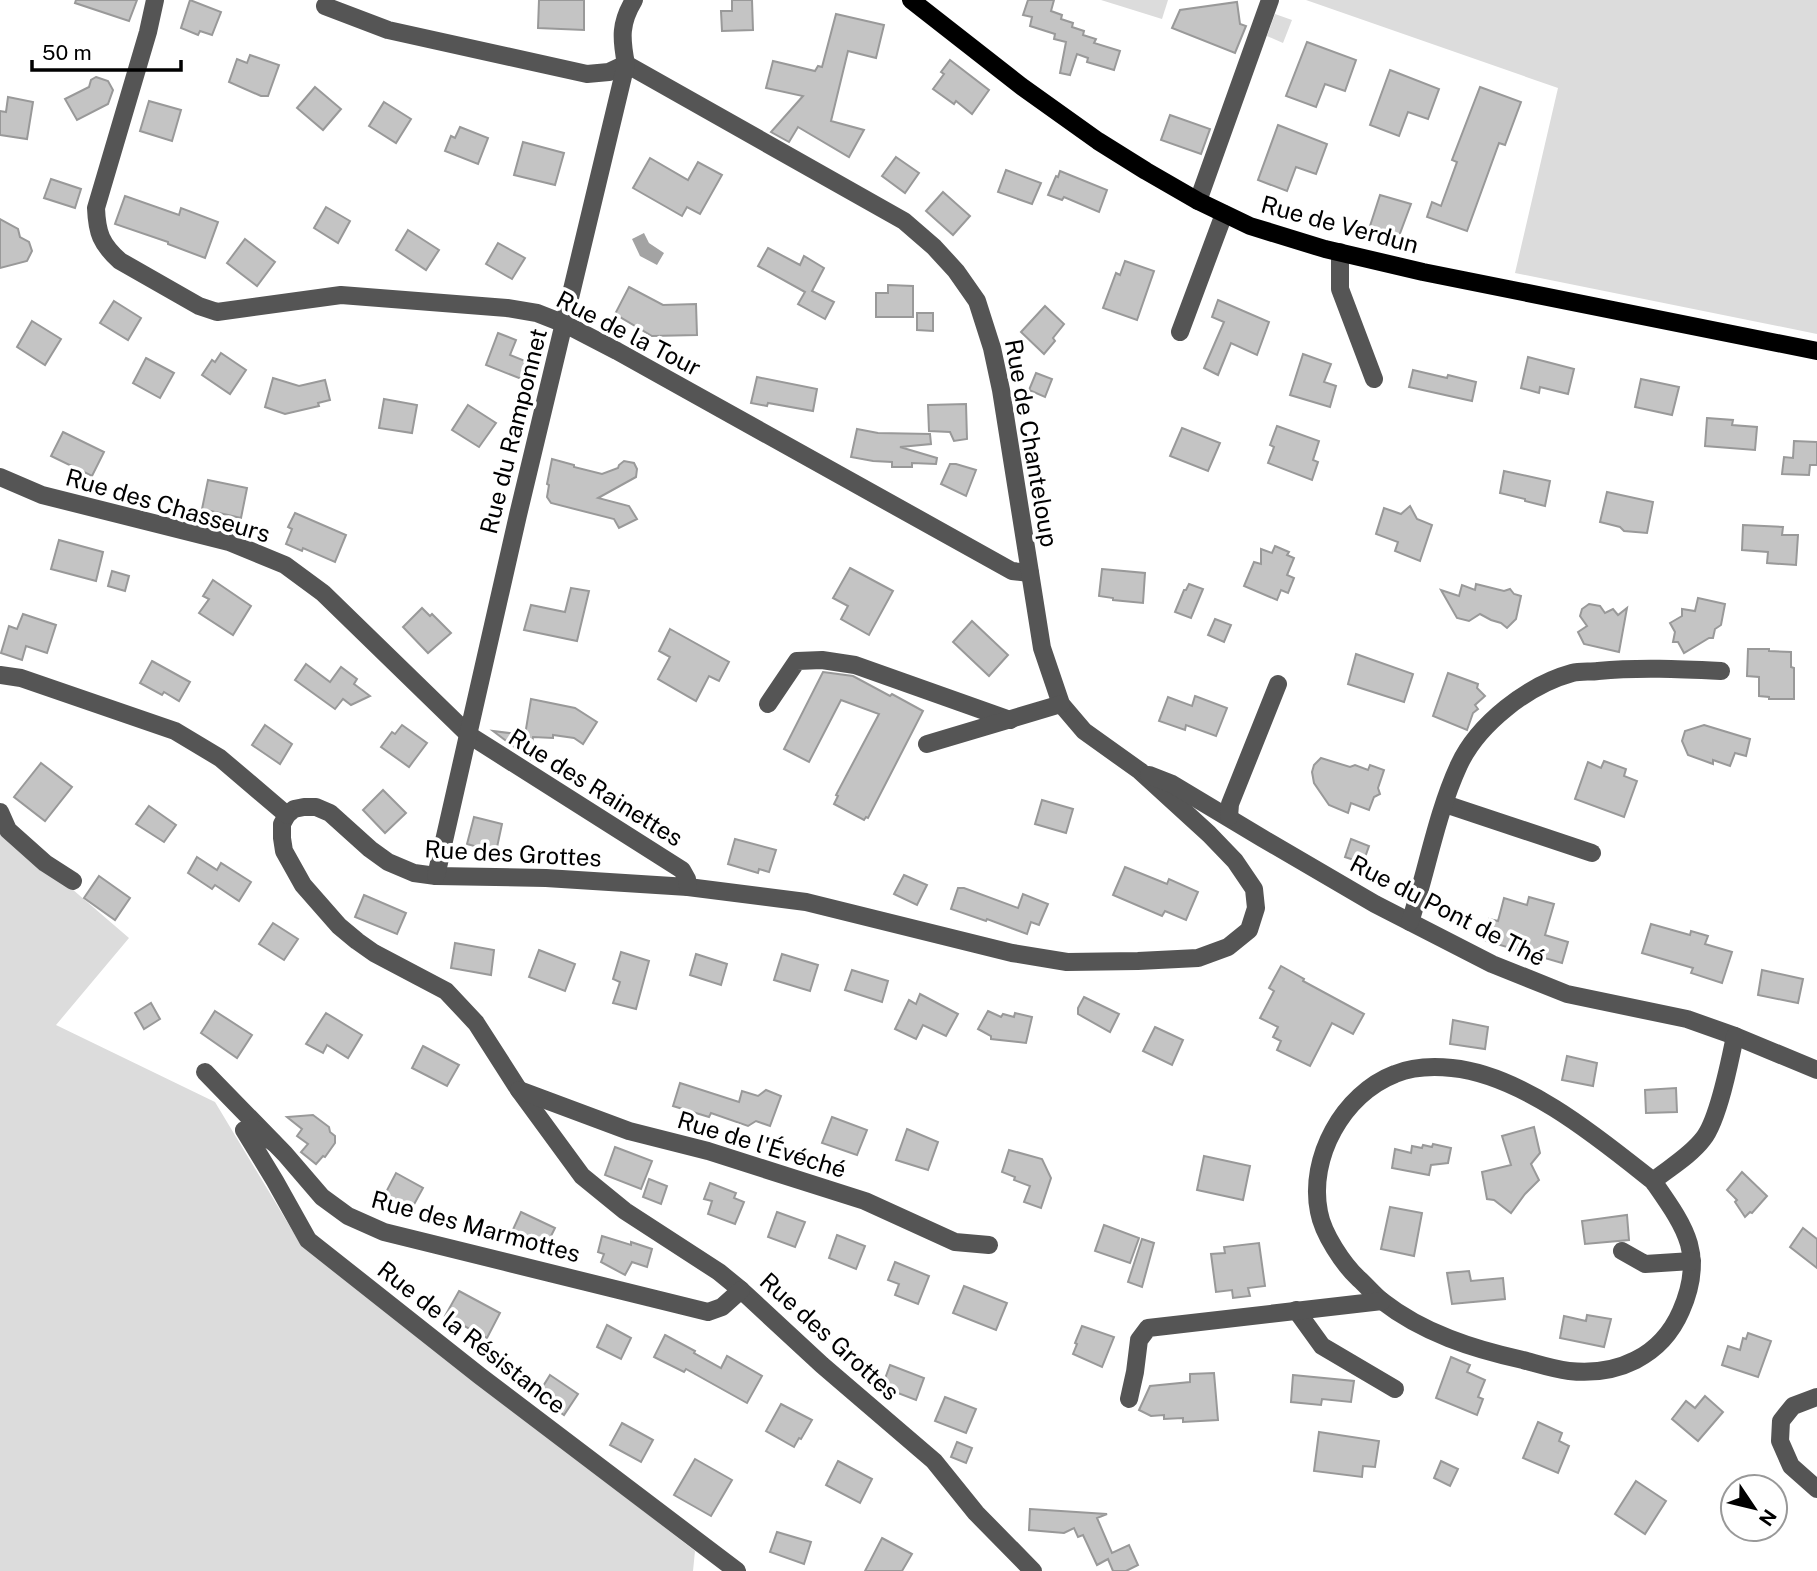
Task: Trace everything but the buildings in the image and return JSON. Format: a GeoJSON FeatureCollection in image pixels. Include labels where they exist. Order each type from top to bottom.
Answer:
{"type":"FeatureCollection","features":[{"type":"Feature","properties":{"kind":"main road","name":"Rue de Verdun"},"geometry":{"type":"LineString","coordinates":[[911,0],[1021,86],[1098,141],[1198,201],[1250,226],[1423,272],[1817,351]]}},
{"type":"Feature","properties":{"kind":"street","name":"Rue de la Tour"},"geometry":{"type":"LineString","coordinates":[[155,0],[96,208],[96,226],[102,240],[121,261],[200,306],[217,312],[341,295],[507,308],[537,313],[565,324],[629,358],[1012,571],[1030,573]]}},
{"type":"Feature","properties":{"kind":"street","name":"Rue du Ramponnet"},"geometry":{"type":"LineString","coordinates":[[436,876],[518,515],[626,64],[622,28],[634,0]]}},
{"type":"Feature","properties":{"kind":"street"},"geometry":{"type":"LineString","coordinates":[[1198,201],[1270,0]]}},
{"type":"Feature","properties":{"kind":"street"},"geometry":{"type":"LineString","coordinates":[[325,6],[388,30],[587,74],[609,72],[626,64]]}},
{"type":"Feature","properties":{"kind":"street","name":"Rue de Chanteloup"},"geometry":{"type":"LineString","coordinates":[[626,64],[904,221],[956,271],[977,302],[992,348],[1042,648],[1061,704],[1084,731],[1140,771]]}},
{"type":"Feature","properties":{"kind":"street"},"geometry":{"type":"LineString","coordinates":[[1180,332],[1224,214]]}},
{"type":"Feature","properties":{"kind":"street"},"geometry":{"type":"LineString","coordinates":[[1340,252],[1340,289],[1374,379]]}},
{"type":"Feature","properties":{"kind":"street","name":"Rue des Chasseurs"},"geometry":{"type":"LineString","coordinates":[[0,477],[42,495],[229,542],[285,565],[323,593],[469,735]]}},
{"type":"Feature","properties":{"kind":"street"},"geometry":{"type":"LineString","coordinates":[[768,704],[797,661],[822,660],[855,665],[1010,720]]}},
{"type":"Feature","properties":{"kind":"street"},"geometry":{"type":"LineString","coordinates":[[1410,922],[1460,763],[1480,734],[1499,714],[1544,684],[1573,673],[1640,667],[1721,671]]}},
{"type":"Feature","properties":{"kind":"street"},"geometry":{"type":"LineString","coordinates":[[0,675],[21,678],[175,731],[220,758],[287,815]]}},
{"type":"Feature","properties":{"kind":"street"},"geometry":{"type":"LineString","coordinates":[[1229,817],[1230,804],[1279,684]]}},
{"type":"Feature","properties":{"kind":"street"},"geometry":{"type":"LineString","coordinates":[[927,744],[1061,704]]}},
{"type":"Feature","properties":{"kind":"street","name":"Rue des Rainettes"},"geometry":{"type":"LineString","coordinates":[[469,735],[682,870],[688,887]]}},
{"type":"Feature","properties":{"kind":"street","name":"Rue des Grottes"},"geometry":{"type":"LineString","coordinates":[[1033,1571],[976,1513],[934,1461],[822,1365],[741,1290],[719,1272],[625,1211],[582,1176],[519,1090],[476,1023],[446,991],[374,953],[357,941],[339,926],[303,885],[285,851],[282,824],[294,809],[316,807],[330,813],[388,862],[414,873],[688,887],[806,901],[1012,953],[1067,962],[1198,958],[1228,947],[1249,930],[1256,908],[1254,889],[1235,861],[1209,834],[1140,771]]}},
{"type":"Feature","properties":{"kind":"street","name":"Rue du Pont de Thé"},"geometry":{"type":"LineString","coordinates":[[1140,771],[1172,783],[1293,857],[1492,964],[1567,994],[1687,1019],[1817,1070]]}},
{"type":"Feature","properties":{"kind":"street"},"geometry":{"type":"LineString","coordinates":[[1445,804],[1592,853]]}},
{"type":"Feature","properties":{"kind":"street"},"geometry":{"type":"LineString","coordinates":[[0,812],[8,830],[45,863],[73,881]]}},
{"type":"Feature","properties":{"kind":"street"},"geometry":{"type":"LineString","coordinates":[[1653,1181],[1704,1139],[1718,1105],[1735,1036]]}},
{"type":"Feature","properties":{"kind":"street"},"geometry":{"type":"LineString","coordinates":[[1424,1067],[1453,1068],[1476,1073],[1539,1100],[1602,1140],[1653,1181],[1685,1231],[1692,1261],[1693,1273],[1688,1294],[1678,1318],[1664,1341],[1641,1359],[1616,1368],[1591,1372],[1567,1371],[1489,1353],[1443,1336],[1406,1317],[1381,1301],[1355,1275],[1332,1244],[1319,1213],[1317,1183],[1320,1157],[1335,1126],[1354,1102],[1373,1086],[1395,1074],[1424,1067]]}},
{"type":"Feature","properties":{"kind":"street","name":"Rue des Marmottes"},"geometry":{"type":"LineString","coordinates":[[205,1072],[302,1172],[322,1197],[348,1216],[384,1232],[708,1312],[722,1307],[741,1290]]}},
{"type":"Feature","properties":{"kind":"street","name":"Rue de l'Évéché"},"geometry":{"type":"LineString","coordinates":[[519,1090],[629,1131],[708,1151],[865,1201],[955,1242],[989,1245]]}},
{"type":"Feature","properties":{"kind":"street","name":"Rue de la Résistance"},"geometry":{"type":"LineString","coordinates":[[274,1143],[253,1128],[244,1130],[308,1240],[392,1308],[737,1571]]}},
{"type":"Feature","properties":{"kind":"street"},"geometry":{"type":"LineString","coordinates":[[1622,1251],[1645,1264],[1692,1261]]}},
{"type":"Feature","properties":{"kind":"street"},"geometry":{"type":"LineString","coordinates":[[1129,1399],[1139,1340],[1148,1328],[1381,1301]]}},
{"type":"Feature","properties":{"kind":"street"},"geometry":{"type":"LineString","coordinates":[[1296,1310],[1322,1346],[1395,1390]]}},
{"type":"Feature","properties":{"kind":"street"},"geometry":{"type":"LineString","coordinates":[[1817,1397],[1793,1406],[1782,1421],[1780,1441],[1791,1466],[1817,1489]]}},
{"type":"Feature","properties":{"kind":"shaded area"},"geometry":{"type":"Polygon","coordinates":[[[1101,0],[1168,0],[1162,19],[1101,0]]]}},
{"type":"Feature","properties":{"kind":"shaded area"},"geometry":{"type":"Polygon","coordinates":[[[1306,0],[1817,0],[1817,334],[1515,273],[1558,88],[1306,0]]]}},
{"type":"Feature","properties":{"kind":"shaded area"},"geometry":{"type":"Polygon","coordinates":[[[1275,14],[1292,20],[1283,43],[1267,36],[1275,14]]]}},
{"type":"Feature","properties":{"kind":"shaded area"},"geometry":{"type":"Polygon","coordinates":[[[644,233],[649,243],[664,253],[657,265],[640,256],[632,239],[644,233]]]}},
{"type":"Feature","properties":{"kind":"shaded area"},"geometry":{"type":"Polygon","coordinates":[[[0,827],[129,938],[56,1025],[215,1102],[301,1245],[695,1551],[693,1571],[0,1571],[0,827]]]}}]}
